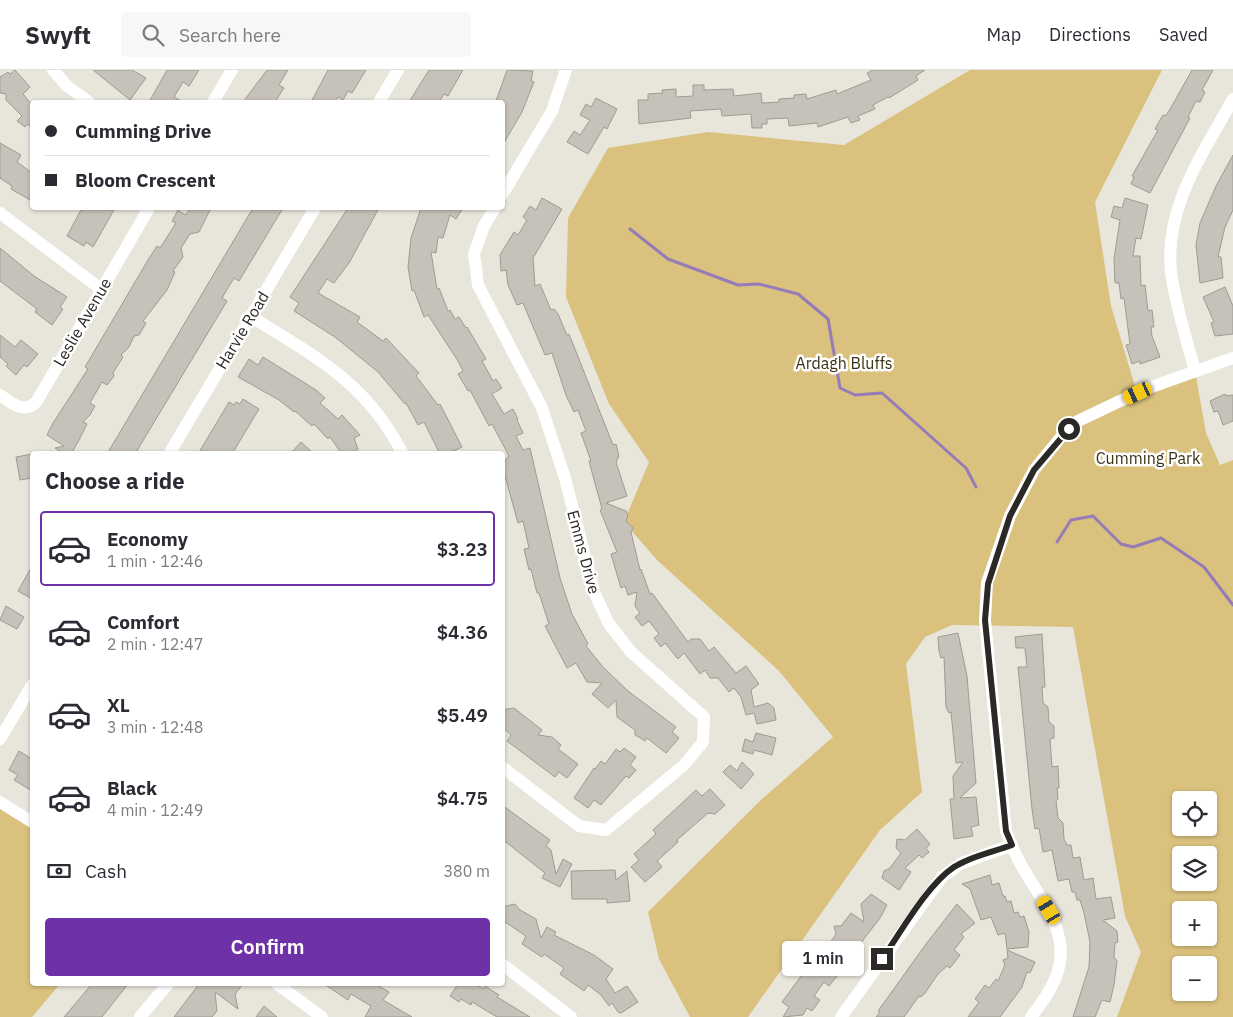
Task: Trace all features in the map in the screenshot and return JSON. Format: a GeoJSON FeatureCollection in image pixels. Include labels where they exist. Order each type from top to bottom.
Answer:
{"type":"FeatureCollection","features":[{"type":"Feature","properties":{"kind":"street"},"geometry":{"type":"LineString","coordinates":[[52,70],[67,86],[86,100]]}},
{"type":"Feature","properties":{"kind":"street"},"geometry":{"type":"LineString","coordinates":[[213,100],[232,70]]}},
{"type":"Feature","properties":{"kind":"street"},"geometry":{"type":"LineString","coordinates":[[380,100],[398,70]]}},
{"type":"Feature","properties":{"kind":"street"},"geometry":{"type":"LineString","coordinates":[[505,190],[552,111],[566,70]]}},
{"type":"Feature","properties":{"kind":"street"},"geometry":{"type":"LineString","coordinates":[[1195,371],[1172,279],[1171,237],[1179,201],[1233,99]]}},
{"type":"Feature","properties":{"kind":"street","name":"Leslie Avenue"},"geometry":{"type":"LineString","coordinates":[[0,395],[20,407],[34,405],[148,210]]}},
{"type":"Feature","properties":{"kind":"street","name":"Harvie Road"},"geometry":{"type":"LineString","coordinates":[[171,451],[315,210]]}},
{"type":"Feature","properties":{"kind":"street","name":"Emms Drive"},"geometry":{"type":"LineString","coordinates":[[494,210],[484,226],[474,254],[478,285],[542,408],[565,478],[594,592],[609,624],[631,652],[704,717],[703,742],[684,765],[606,830],[579,826],[505,769]]}},
{"type":"Feature","properties":{"kind":"street"},"geometry":{"type":"LineString","coordinates":[[0,213],[101,289]]}},
{"type":"Feature","properties":{"kind":"street"},"geometry":{"type":"LineString","coordinates":[[250,316],[308,352],[346,379],[377,411],[401,451]]}},
{"type":"Feature","properties":{"kind":"street"},"geometry":{"type":"LineString","coordinates":[[1032,1017],[1044,1000],[1059,970],[1060,939],[1049,910],[1018,860],[1006,831],[985,620],[988,584],[1010,516],[1034,470],[1061,437],[1078,421],[1143,390],[1233,358]]}},
{"type":"Feature","properties":{"kind":"street"},"geometry":{"type":"LineString","coordinates":[[0,739],[30,688]]}},
{"type":"Feature","properties":{"kind":"street"},"geometry":{"type":"LineString","coordinates":[[0,802],[30,821]]}},
{"type":"Feature","properties":{"kind":"street"},"geometry":{"type":"LineString","coordinates":[[841,1017],[940,879],[962,862],[1012,845]]}},
{"type":"Feature","properties":{"kind":"street"},"geometry":{"type":"LineString","coordinates":[[505,966],[571,1017]]}},
{"type":"Feature","properties":{"kind":"street"},"geometry":{"type":"LineString","coordinates":[[140,1017],[166,986]]}},
{"type":"Feature","properties":{"kind":"street"},"geometry":{"type":"LineString","coordinates":[[280,986],[322,1017]]}},
{"type":"Feature","properties":{"kind":"green space","name":"Ardagh Bluffs"},"geometry":{"type":"Polygon","coordinates":[[[970,70],[1162,70],[1095,202],[1111,306],[1137,393],[1195,371],[1206,433],[1220,465],[1233,460],[1233,1017],[1117,1017],[1141,952],[1125,916],[1073,627],[952,625],[925,637],[906,664],[922,792],[880,830],[748,1017],[690,1017],[659,959],[648,912],[762,799],[833,737],[779,671],[657,560],[624,522],[649,462],[609,404],[566,297],[568,218],[608,148],[708,132],[844,145],[970,70]]]}},
{"type":"Feature","properties":{"kind":"green space"},"geometry":{"type":"Polygon","coordinates":[[[0,802],[30,821],[30,986],[58,986],[32,1017],[0,1017],[0,802]]]}},
{"type":"Feature","properties":{"kind":"building"},"geometry":{"type":"Polygon","coordinates":[[[15,70],[30,87],[23,94],[30,103],[30,126],[27,124],[25,127],[17,121],[22,116],[6,100],[6,94],[0,93],[0,77],[8,72],[10,74],[15,70]]]}},
{"type":"Feature","properties":{"kind":"building"},"geometry":{"type":"Polygon","coordinates":[[[93,70],[132,70],[146,78],[130,100],[93,70]]]}},
{"type":"Feature","properties":{"kind":"building"},"geometry":{"type":"Polygon","coordinates":[[[167,70],[199,70],[189,86],[183,82],[174,97],[179,100],[150,100],[167,70]]]}},
{"type":"Feature","properties":{"kind":"building"},"geometry":{"type":"Polygon","coordinates":[[[267,70],[288,70],[279,85],[284,88],[276,100],[244,100],[267,70]]]}},
{"type":"Feature","properties":{"kind":"building"},"geometry":{"type":"Polygon","coordinates":[[[328,70],[366,70],[352,93],[348,91],[343,100],[338,97],[336,100],[312,100],[328,70]]]}},
{"type":"Feature","properties":{"kind":"building"},"geometry":{"type":"Polygon","coordinates":[[[429,70],[463,70],[448,96],[444,94],[440,100],[410,100],[429,70]]]}},
{"type":"Feature","properties":{"kind":"building"},"geometry":{"type":"Polygon","coordinates":[[[507,70],[533,71],[531,81],[534,82],[522,112],[505,141],[505,100],[496,100],[507,70]]]}},
{"type":"Feature","properties":{"kind":"building"},"geometry":{"type":"Polygon","coordinates":[[[873,70],[925,70],[916,76],[918,80],[889,98],[873,105],[875,109],[858,116],[860,120],[851,123],[848,117],[818,127],[817,123],[789,126],[788,118],[767,119],[767,124],[762,124],[762,128],[752,128],[751,114],[722,116],[721,109],[690,111],[691,118],[639,124],[638,100],[648,100],[648,94],[663,93],[662,90],[676,89],[676,97],[693,96],[693,85],[704,85],[704,90],[733,89],[734,96],[761,93],[762,103],[779,102],[779,99],[794,98],[794,95],[806,94],[807,99],[836,90],[837,94],[871,80],[867,73],[873,70]]]}},
{"type":"Feature","properties":{"kind":"building"},"geometry":{"type":"Polygon","coordinates":[[[1192,70],[1213,70],[1202,90],[1205,92],[1200,102],[1196,101],[1188,117],[1190,118],[1150,193],[1131,184],[1134,177],[1132,176],[1158,130],[1155,129],[1163,115],[1165,116],[1169,111],[1192,70]]]}},
{"type":"Feature","properties":{"kind":"building"},"geometry":{"type":"Polygon","coordinates":[[[596,98],[617,109],[607,129],[604,127],[588,154],[567,142],[574,131],[580,135],[590,120],[580,115],[586,104],[591,107],[596,98]]]}},
{"type":"Feature","properties":{"kind":"building"},"geometry":{"type":"Polygon","coordinates":[[[0,143],[21,155],[17,162],[30,172],[30,200],[11,189],[12,186],[0,178],[0,143]]]}},
{"type":"Feature","properties":{"kind":"building"},"geometry":{"type":"Polygon","coordinates":[[[1233,155],[1233,210],[1225,227],[1218,257],[1221,257],[1223,278],[1200,283],[1196,245],[1200,223],[1216,186],[1233,155]]]}},
{"type":"Feature","properties":{"kind":"building"},"geometry":{"type":"Polygon","coordinates":[[[542,198],[562,209],[533,258],[535,286],[540,284],[551,310],[554,309],[558,314],[567,335],[569,334],[613,445],[616,444],[619,456],[616,462],[627,496],[606,503],[626,511],[628,515],[626,521],[633,528],[631,532],[640,570],[650,594],[652,593],[688,642],[691,639],[700,639],[709,651],[714,647],[736,673],[746,666],[759,684],[751,690],[754,707],[768,703],[774,708],[776,720],[757,724],[754,713],[746,715],[741,697],[734,688],[729,692],[718,678],[710,678],[705,670],[700,674],[684,653],[678,659],[665,643],[661,647],[654,638],[659,634],[649,621],[642,626],[635,617],[640,613],[635,606],[637,592],[628,595],[625,586],[621,588],[611,554],[617,552],[600,510],[602,509],[589,461],[591,461],[581,433],[586,431],[578,410],[574,412],[566,395],[552,353],[545,355],[523,303],[517,305],[508,285],[506,270],[501,271],[500,255],[514,232],[518,235],[527,220],[523,217],[530,206],[536,210],[542,198]]]}},
{"type":"Feature","properties":{"kind":"building"},"geometry":{"type":"Polygon","coordinates":[[[1125,198],[1148,205],[1141,239],[1136,238],[1133,256],[1140,256],[1141,286],[1145,285],[1148,311],[1152,310],[1154,327],[1151,327],[1152,336],[1160,357],[1140,364],[1140,361],[1132,364],[1126,345],[1130,344],[1124,298],[1121,299],[1119,283],[1115,283],[1114,259],[1120,220],[1111,217],[1114,206],[1122,208],[1125,198]]]}},
{"type":"Feature","properties":{"kind":"building"},"geometry":{"type":"Polygon","coordinates":[[[81,210],[114,210],[93,247],[86,242],[84,246],[67,236],[81,210]]]}},
{"type":"Feature","properties":{"kind":"building"},"geometry":{"type":"Polygon","coordinates":[[[178,210],[185,215],[189,210],[210,210],[199,232],[190,234],[181,248],[183,257],[173,271],[175,272],[167,290],[143,321],[146,323],[139,335],[134,336],[129,347],[121,355],[123,357],[113,373],[114,376],[107,385],[102,382],[90,403],[95,406],[83,422],[87,424],[73,451],[60,451],[55,448],[64,446],[47,435],[53,423],[88,369],[85,367],[148,260],[157,246],[160,248],[176,223],[172,221],[178,210]]]}},
{"type":"Feature","properties":{"kind":"building"},"geometry":{"type":"Polygon","coordinates":[[[252,210],[282,210],[239,281],[234,278],[222,298],[227,301],[137,451],[109,451],[252,210]]]}},
{"type":"Feature","properties":{"kind":"building"},"geometry":{"type":"Polygon","coordinates":[[[347,210],[378,210],[349,263],[334,283],[327,279],[318,293],[360,317],[357,322],[383,341],[386,338],[419,373],[416,376],[438,405],[440,404],[462,447],[453,451],[438,451],[424,422],[418,425],[406,403],[378,372],[335,337],[294,311],[299,303],[290,297],[347,210]]]}},
{"type":"Feature","properties":{"kind":"building"},"geometry":{"type":"Polygon","coordinates":[[[420,210],[462,210],[456,219],[450,215],[443,238],[438,237],[436,253],[431,252],[437,289],[439,288],[448,311],[450,310],[455,319],[459,317],[467,327],[486,359],[482,361],[493,381],[496,379],[502,388],[492,394],[504,414],[513,409],[518,419],[523,433],[516,436],[523,450],[530,448],[560,578],[572,614],[588,644],[586,646],[603,667],[628,691],[676,727],[672,732],[679,738],[666,753],[647,738],[645,741],[635,735],[635,730],[617,717],[616,700],[608,708],[592,694],[602,683],[587,682],[576,663],[567,668],[545,626],[549,624],[539,593],[537,593],[531,569],[529,570],[524,549],[529,548],[523,521],[518,523],[505,476],[505,461],[509,456],[492,424],[489,426],[470,390],[468,391],[458,374],[463,371],[458,361],[428,315],[424,317],[414,290],[412,291],[408,267],[411,238],[420,210]]]}},
{"type":"Feature","properties":{"kind":"building"},"geometry":{"type":"Polygon","coordinates":[[[0,248],[34,276],[67,297],[60,307],[63,309],[52,325],[35,312],[37,309],[0,281],[0,248]]]}},
{"type":"Feature","properties":{"kind":"building"},"geometry":{"type":"Polygon","coordinates":[[[1225,287],[1233,306],[1233,334],[1215,336],[1211,323],[1214,322],[1203,297],[1225,287]]]}},
{"type":"Feature","properties":{"kind":"building"},"geometry":{"type":"Polygon","coordinates":[[[0,335],[15,347],[21,340],[38,354],[27,367],[24,365],[16,375],[0,357],[0,335]]]}},
{"type":"Feature","properties":{"kind":"building"},"geometry":{"type":"Polygon","coordinates":[[[263,357],[316,390],[325,398],[320,403],[338,419],[342,415],[360,435],[354,438],[358,449],[355,451],[340,451],[330,437],[328,439],[314,424],[312,426],[279,400],[238,377],[249,359],[258,365],[263,357]]]}},
{"type":"Feature","properties":{"kind":"building"},"geometry":{"type":"Polygon","coordinates":[[[1225,394],[1226,396],[1233,395],[1233,421],[1223,425],[1218,411],[1214,412],[1210,401],[1225,394]]]}},
{"type":"Feature","properties":{"kind":"building"},"geometry":{"type":"Polygon","coordinates":[[[243,399],[259,409],[234,451],[200,451],[229,402],[234,405],[236,402],[240,404],[243,399]]]}},
{"type":"Feature","properties":{"kind":"building"},"geometry":{"type":"Polygon","coordinates":[[[301,442],[311,451],[293,451],[301,442]]]}},
{"type":"Feature","properties":{"kind":"building"},"geometry":{"type":"Polygon","coordinates":[[[30,454],[30,478],[20,480],[16,457],[30,454]]]}},
{"type":"Feature","properties":{"kind":"building"},"geometry":{"type":"Polygon","coordinates":[[[30,570],[30,598],[18,591],[30,570]]]}},
{"type":"Feature","properties":{"kind":"building"},"geometry":{"type":"Polygon","coordinates":[[[6,606],[24,617],[17,629],[0,620],[6,606]]]}},
{"type":"Feature","properties":{"kind":"building"},"geometry":{"type":"Polygon","coordinates":[[[958,633],[967,676],[976,783],[960,798],[976,797],[979,825],[971,827],[973,836],[954,839],[950,799],[954,799],[953,776],[963,762],[956,763],[951,712],[949,713],[946,707],[944,657],[941,658],[938,637],[958,633]]]}},
{"type":"Feature","properties":{"kind":"building"},"geometry":{"type":"Polygon","coordinates":[[[1042,634],[1045,687],[1042,687],[1043,703],[1048,707],[1049,722],[1054,726],[1054,738],[1050,739],[1052,767],[1058,766],[1059,788],[1057,788],[1058,799],[1056,801],[1058,818],[1063,823],[1064,839],[1067,845],[1071,845],[1073,858],[1080,857],[1084,880],[1093,878],[1096,899],[1111,897],[1115,918],[1103,920],[1117,931],[1118,942],[1115,943],[1114,957],[1117,961],[1110,1002],[1102,1000],[1095,1017],[1073,1017],[1089,967],[1090,942],[1080,900],[1077,900],[1075,892],[1072,892],[1069,879],[1058,881],[1052,850],[1043,852],[1039,828],[1035,829],[1032,809],[1018,667],[1027,667],[1025,648],[1016,648],[1015,637],[1042,634]]]}},
{"type":"Feature","properties":{"kind":"building"},"geometry":{"type":"Polygon","coordinates":[[[514,708],[542,730],[538,735],[552,737],[561,745],[558,749],[578,764],[567,778],[559,772],[555,777],[507,741],[511,735],[505,730],[505,710],[514,708]]]}},
{"type":"Feature","properties":{"kind":"building"},"geometry":{"type":"Polygon","coordinates":[[[756,733],[776,738],[772,755],[754,750],[753,754],[742,751],[745,739],[753,742],[756,733]]]}},
{"type":"Feature","properties":{"kind":"building"},"geometry":{"type":"Polygon","coordinates":[[[624,748],[636,757],[630,765],[636,770],[629,778],[626,776],[601,805],[594,800],[588,808],[574,798],[594,768],[601,761],[605,764],[616,749],[620,752],[624,748]]]}},
{"type":"Feature","properties":{"kind":"building"},"geometry":{"type":"Polygon","coordinates":[[[19,751],[30,758],[30,790],[14,780],[18,775],[9,770],[19,751]]]}},
{"type":"Feature","properties":{"kind":"building"},"geometry":{"type":"Polygon","coordinates":[[[742,762],[754,774],[741,789],[723,772],[730,765],[737,771],[742,762]]]}},
{"type":"Feature","properties":{"kind":"building"},"geometry":{"type":"Polygon","coordinates":[[[710,789],[725,805],[715,814],[708,813],[677,840],[678,842],[657,861],[662,867],[645,882],[631,867],[639,860],[634,854],[656,834],[653,830],[696,790],[702,796],[710,789]]]}},
{"type":"Feature","properties":{"kind":"building"},"geometry":{"type":"Polygon","coordinates":[[[505,807],[550,840],[546,846],[551,850],[556,874],[563,859],[572,864],[560,887],[542,878],[545,873],[505,841],[505,807]]]}},
{"type":"Feature","properties":{"kind":"building"},"geometry":{"type":"Polygon","coordinates":[[[917,829],[930,844],[926,848],[929,852],[922,858],[919,855],[905,868],[911,872],[899,890],[882,878],[884,871],[890,868],[901,853],[896,848],[897,839],[905,840],[917,829]]]}},
{"type":"Feature","properties":{"kind":"building"},"geometry":{"type":"Polygon","coordinates":[[[615,870],[616,880],[627,871],[630,901],[607,903],[607,899],[572,899],[571,871],[615,870]]]}},
{"type":"Feature","properties":{"kind":"building"},"geometry":{"type":"Polygon","coordinates":[[[990,875],[992,885],[999,883],[1007,902],[1011,901],[1014,913],[1018,912],[1020,917],[1024,916],[1029,932],[1028,947],[1007,949],[1005,933],[998,935],[991,917],[981,920],[970,889],[962,884],[990,875]]]}},
{"type":"Feature","properties":{"kind":"building"},"geometry":{"type":"Polygon","coordinates":[[[871,894],[887,905],[880,918],[847,961],[842,958],[832,972],[837,976],[829,986],[824,982],[814,996],[820,1000],[812,1011],[807,1008],[803,1015],[783,1017],[789,1007],[782,1002],[807,968],[813,966],[821,956],[818,954],[825,943],[830,943],[836,934],[834,926],[841,926],[851,913],[864,922],[861,904],[871,894]]]}},
{"type":"Feature","properties":{"kind":"building"},"geometry":{"type":"Polygon","coordinates":[[[515,904],[520,910],[536,919],[541,938],[547,927],[556,932],[554,935],[594,955],[613,969],[606,979],[615,993],[627,986],[638,1002],[621,1013],[618,1012],[612,1003],[609,1006],[601,995],[588,985],[584,991],[560,974],[564,968],[544,954],[542,957],[522,944],[526,936],[505,922],[505,906],[515,904]]]}},
{"type":"Feature","properties":{"kind":"building"},"geometry":{"type":"Polygon","coordinates":[[[957,904],[975,923],[961,934],[964,937],[954,950],[960,955],[950,968],[947,966],[938,974],[925,993],[921,997],[919,996],[904,1017],[876,1017],[880,1012],[878,1011],[926,944],[957,904]]]}},
{"type":"Feature","properties":{"kind":"building"},"geometry":{"type":"Polygon","coordinates":[[[1007,950],[1035,962],[1030,973],[1027,972],[1022,987],[1000,1017],[968,1017],[979,1002],[975,999],[985,985],[989,988],[996,979],[998,981],[1005,965],[1003,960],[1008,958],[1007,950]]]}},
{"type":"Feature","properties":{"kind":"building"},"geometry":{"type":"Polygon","coordinates":[[[90,986],[126,986],[102,1017],[64,1017],[90,986]]]}},
{"type":"Feature","properties":{"kind":"building"},"geometry":{"type":"Polygon","coordinates":[[[197,986],[241,986],[235,994],[238,1009],[215,992],[217,1011],[212,1017],[174,1017],[197,986]]]}},
{"type":"Feature","properties":{"kind":"building"},"geometry":{"type":"Polygon","coordinates":[[[327,986],[378,986],[389,992],[383,1000],[412,1017],[365,1017],[371,1006],[351,994],[348,1000],[327,986]]]}},
{"type":"Feature","properties":{"kind":"building"},"geometry":{"type":"Polygon","coordinates":[[[457,986],[479,986],[484,989],[485,986],[499,995],[497,997],[530,1017],[497,1017],[472,1002],[471,1005],[461,999],[459,1002],[450,996],[457,986]]]}},
{"type":"Feature","properties":{"kind":"building"},"geometry":{"type":"Polygon","coordinates":[[[264,1006],[277,1017],[256,1017],[264,1006]]]}},
{"type":"Feature","properties":{"kind":"waterway"},"geometry":{"type":"LineString","coordinates":[[630,229],[668,259],[738,285],[759,284],[798,294],[828,319],[840,388],[855,395],[882,393],[966,468],[976,487]]}},
{"type":"Feature","properties":{"kind":"waterway"},"geometry":{"type":"LineString","coordinates":[[1057,542],[1071,520],[1093,516],[1121,544],[1133,547],[1161,538],[1204,567],[1233,605]]}},
{"type":"Feature","properties":{"kind":"route"},"geometry":{"type":"LineString","coordinates":[[882,959],[934,886],[946,873],[967,860],[1012,845],[1006,831],[985,620],[988,584],[1010,516],[1034,470],[1069,429]]}},
{"type":"Feature","properties":{"kind":"park label","name":"Cumming Park"},"geometry":{"type":"Point","coordinates":[1148,458]}}]}
